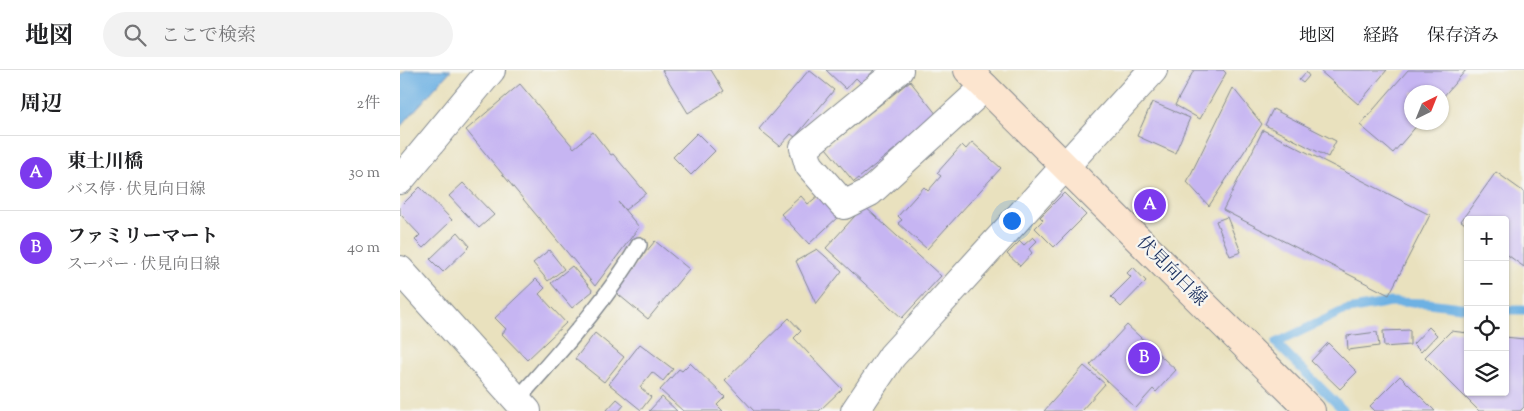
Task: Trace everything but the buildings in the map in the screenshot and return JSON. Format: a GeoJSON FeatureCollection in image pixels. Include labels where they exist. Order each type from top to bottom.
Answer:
{"type":"FeatureCollection","features":[{"type":"Feature","properties":{"kind":"main road","name":"伏見向日線"},"geometry":{"type":"LineString","coordinates":[[977,78],[1311,411]]}},
{"type":"Feature","properties":{"kind":"street"},"geometry":{"type":"LineString","coordinates":[[400,180],[491,70]]}},
{"type":"Feature","properties":{"kind":"street"},"geometry":{"type":"LineString","coordinates":[[900,70],[804,148],[809,165],[844,205],[870,192],[977,78]]}},
{"type":"Feature","properties":{"kind":"street"},"geometry":{"type":"LineString","coordinates":[[855,411],[892,356],[1154,70]]}},
{"type":"Feature","properties":{"kind":"street"},"geometry":{"type":"LineString","coordinates":[[400,270],[517,407]]}},
{"type":"Feature","properties":{"kind":"lane"},"geometry":{"type":"LineString","coordinates":[[517,407],[624,270],[638,245]]}},
{"type":"Feature","properties":{"kind":"water"},"geometry":{"type":"Polygon","coordinates":[[[407,70],[451,70],[400,127],[400,75],[407,70]]]}},
{"type":"Feature","properties":{"kind":"waterway"},"geometry":{"type":"LineString","coordinates":[[1344,411],[1276,343],[1343,311],[1391,302],[1428,303],[1464,308]]}},
{"type":"Feature","properties":{"kind":"waterway"},"geometry":{"type":"LineString","coordinates":[[1509,310],[1524,310]]}},
{"type":"Feature","properties":{"kind":"place","name":"東土川橋"},"geometry":{"type":"Point","coordinates":[1150,205]}},
{"type":"Feature","properties":{"kind":"place","name":"ファミリーマート"},"geometry":{"type":"Point","coordinates":[1144,358]}}]}
